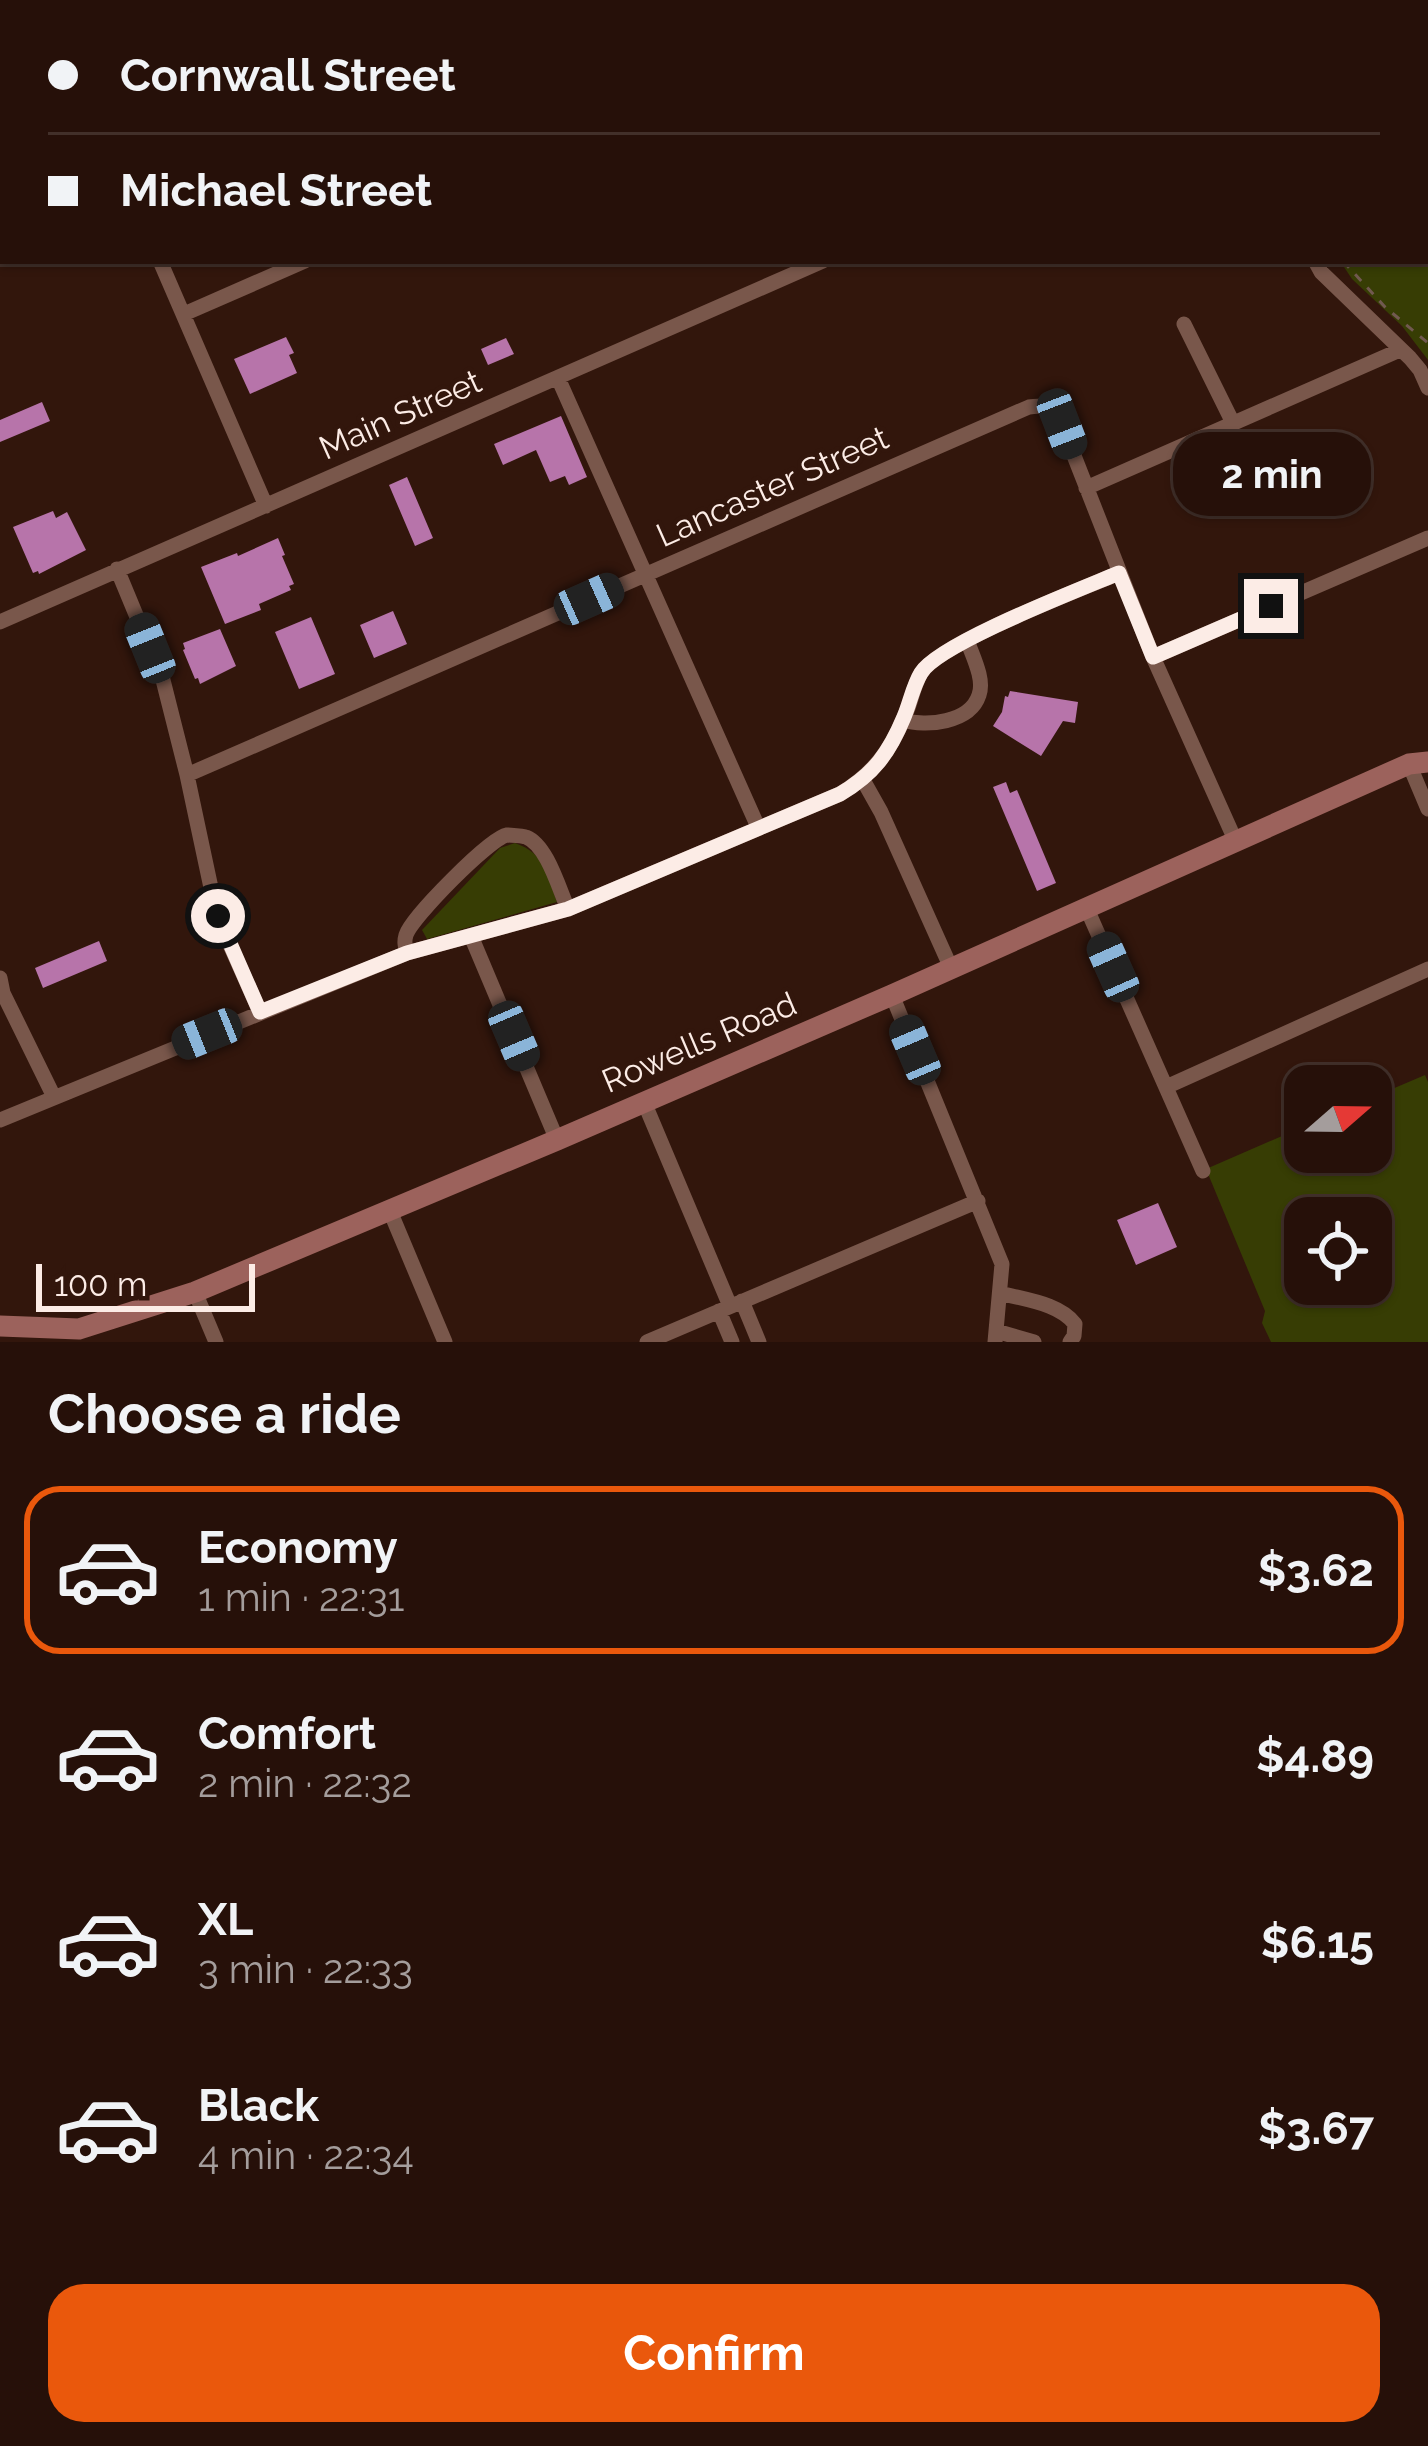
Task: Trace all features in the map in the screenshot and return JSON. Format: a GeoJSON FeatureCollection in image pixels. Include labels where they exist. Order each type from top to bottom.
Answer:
{"type":"FeatureCollection","features":[{"type":"Feature","properties":{"kind":"main road","name":"Rowells Road"},"geometry":{"type":"LineString","coordinates":[[0,1325],[79,1329],[195,1292],[557,1140],[1418,763],[1428,746]]}},
{"type":"Feature","properties":{"kind":"street"},"geometry":{"type":"LineString","coordinates":[[161,264],[266,506]]}},
{"type":"Feature","properties":{"kind":"street"},"geometry":{"type":"LineString","coordinates":[[184,314],[298,264]]}},
{"type":"Feature","properties":{"kind":"street","name":"Main Street"},"geometry":{"type":"LineString","coordinates":[[0,622],[816,264]]}},
{"type":"Feature","properties":{"kind":"street"},"geometry":{"type":"LineString","coordinates":[[1317,264],[1420,370],[1428,388]]}},
{"type":"Feature","properties":{"kind":"street"},"geometry":{"type":"LineString","coordinates":[[1184,325],[1233,423]]}},
{"type":"Feature","properties":{"kind":"street"},"geometry":{"type":"LineString","coordinates":[[1236,842],[1153,657],[1086,488],[1400,350]]}},
{"type":"Feature","properties":{"kind":"street"},"geometry":{"type":"LineString","coordinates":[[558,378],[758,827]]}},
{"type":"Feature","properties":{"kind":"street","name":"Lancaster Street"},"geometry":{"type":"LineString","coordinates":[[187,775],[1029,407],[1053,409],[1086,488]]}},
{"type":"Feature","properties":{"kind":"street"},"geometry":{"type":"LineString","coordinates":[[1153,657],[1428,538]]}},
{"type":"Feature","properties":{"kind":"street"},"geometry":{"type":"LineString","coordinates":[[117,569],[163,680],[218,916],[260,1012]]}},
{"type":"Feature","properties":{"kind":"street"},"geometry":{"type":"LineString","coordinates":[[0,1120],[407,953],[568,909],[840,794],[876,768],[903,720],[921,673],[934,658],[1119,573]]}},
{"type":"Feature","properties":{"kind":"street"},"geometry":{"type":"LineString","coordinates":[[903,720],[931,724],[972,706],[980,693],[979,676],[967,640]]}},
{"type":"Feature","properties":{"kind":"street"},"geometry":{"type":"LineString","coordinates":[[1418,763],[1428,809]]}},
{"type":"Feature","properties":{"kind":"street"},"geometry":{"type":"LineString","coordinates":[[863,780],[951,968]]}},
{"type":"Feature","properties":{"kind":"street"},"geometry":{"type":"LineString","coordinates":[[407,953],[404,938],[411,925],[449,883],[507,835],[526,836],[541,848],[568,909]]}},
{"type":"Feature","properties":{"kind":"street"},"geometry":{"type":"LineString","coordinates":[[1088,908],[1203,1171]]}},
{"type":"Feature","properties":{"kind":"street"},"geometry":{"type":"LineString","coordinates":[[471,936],[557,1140]]}},
{"type":"Feature","properties":{"kind":"street"},"geometry":{"type":"LineString","coordinates":[[1166,1087],[1428,969]]}},
{"type":"Feature","properties":{"kind":"street"},"geometry":{"type":"LineString","coordinates":[[0,978],[54,1097]]}},
{"type":"Feature","properties":{"kind":"street"},"geometry":{"type":"LineString","coordinates":[[892,994],[1002,1264],[996,1336],[1034,1342]]}},
{"type":"Feature","properties":{"kind":"street"},"geometry":{"type":"LineString","coordinates":[[644,1102],[730,1306],[759,1342]]}},
{"type":"Feature","properties":{"kind":"street"},"geometry":{"type":"LineString","coordinates":[[646,1342],[978,1201]]}},
{"type":"Feature","properties":{"kind":"street"},"geometry":{"type":"LineString","coordinates":[[390,1211],[446,1342]]}},
{"type":"Feature","properties":{"kind":"street"},"geometry":{"type":"LineString","coordinates":[[195,1292],[216,1342]]}},
{"type":"Feature","properties":{"kind":"street"},"geometry":{"type":"LineString","coordinates":[[1000,1293],[1068,1314],[1075,1324],[1070,1342]]}},
{"type":"Feature","properties":{"kind":"street"},"geometry":{"type":"LineString","coordinates":[[730,1306],[732,1342]]}},
{"type":"Feature","properties":{"kind":"path"},"geometry":{"type":"LineString","coordinates":[[1346,264],[1384,307],[1428,343]]}},
{"type":"Feature","properties":{"kind":"green space"},"geometry":{"type":"Polygon","coordinates":[[[1342,264],[1428,264],[1428,360],[1402,326],[1342,264]]]}},
{"type":"Feature","properties":{"kind":"green space"},"geometry":{"type":"Polygon","coordinates":[[[515,843],[539,859],[557,902],[427,939],[422,930],[500,848],[515,843]]]}},
{"type":"Feature","properties":{"kind":"green space"},"geometry":{"type":"Polygon","coordinates":[[[1425,1075],[1428,1342],[1271,1342],[1262,1323],[1265,1311],[1206,1169],[1284,1135],[1284,1173],[1392,1173],[1392,1089],[1425,1075]]]}},
{"type":"Feature","properties":{"kind":"building"},"geometry":{"type":"Polygon","coordinates":[[[286,337],[297,373],[250,394],[234,359],[286,337]]]}},
{"type":"Feature","properties":{"kind":"building"},"geometry":{"type":"Polygon","coordinates":[[[506,338],[514,354],[488,365],[481,349],[506,338]]]}},
{"type":"Feature","properties":{"kind":"building"},"geometry":{"type":"Polygon","coordinates":[[[42,402],[50,421],[0,442],[0,420],[42,402]]]}},
{"type":"Feature","properties":{"kind":"building"},"geometry":{"type":"Polygon","coordinates":[[[561,416],[587,477],[569,485],[565,476],[550,482],[536,450],[503,465],[494,444],[561,416]]]}},
{"type":"Feature","properties":{"kind":"building"},"geometry":{"type":"Polygon","coordinates":[[[407,477],[433,538],[415,546],[389,485],[407,477]]]}},
{"type":"Feature","properties":{"kind":"building"},"geometry":{"type":"Polygon","coordinates":[[[53,511],[56,518],[67,512],[86,550],[33,573],[13,527],[53,511]]]}},
{"type":"Feature","properties":{"kind":"building"},"geometry":{"type":"Polygon","coordinates":[[[278,538],[294,584],[291,590],[259,604],[261,610],[225,624],[201,567],[278,538]]]}},
{"type":"Feature","properties":{"kind":"building"},"geometry":{"type":"Polygon","coordinates":[[[393,611],[407,644],[374,658],[360,625],[393,611]]]}},
{"type":"Feature","properties":{"kind":"building"},"geometry":{"type":"Polygon","coordinates":[[[311,617],[335,674],[299,689],[275,632],[311,617]]]}},
{"type":"Feature","properties":{"kind":"building"},"geometry":{"type":"Polygon","coordinates":[[[220,629],[236,666],[200,684],[183,643],[220,629]]]}},
{"type":"Feature","properties":{"kind":"building"},"geometry":{"type":"Polygon","coordinates":[[[1010,691],[1078,702],[1075,723],[1063,721],[1041,756],[993,726],[1010,691]]]}},
{"type":"Feature","properties":{"kind":"building"},"geometry":{"type":"Polygon","coordinates":[[[1006,782],[1010,793],[1017,790],[1056,883],[1037,891],[993,787],[1006,782]]]}},
{"type":"Feature","properties":{"kind":"building"},"geometry":{"type":"Polygon","coordinates":[[[99,941],[107,961],[43,988],[35,968],[99,941]]]}},
{"type":"Feature","properties":{"kind":"building"},"geometry":{"type":"Polygon","coordinates":[[[1158,1203],[1177,1247],[1136,1265],[1117,1220],[1158,1203]]]}},
{"type":"Feature","properties":{"kind":"route"},"geometry":{"type":"LineString","coordinates":[[218,916],[260,1012],[407,953],[568,909],[840,794],[876,768],[903,720],[921,673],[934,658],[1119,573],[1153,657],[1271,606]]}}]}
